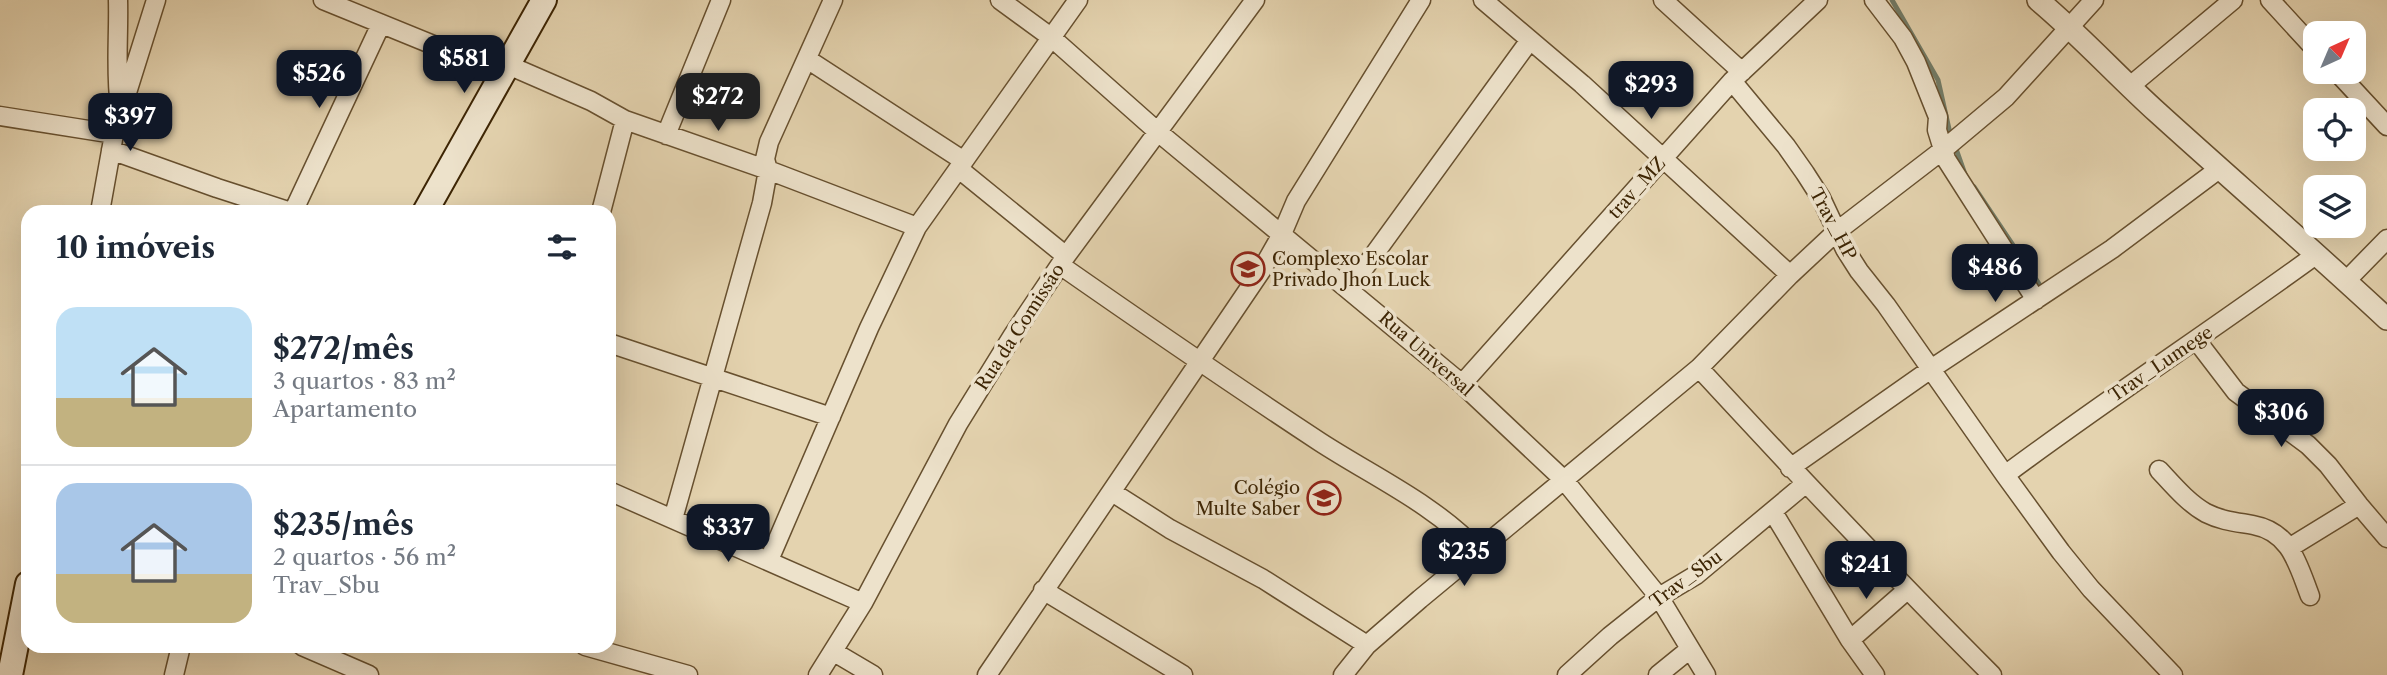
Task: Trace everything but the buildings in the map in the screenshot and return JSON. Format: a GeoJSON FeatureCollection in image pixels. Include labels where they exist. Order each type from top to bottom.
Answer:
{"type":"FeatureCollection","features":[{"type":"Feature","properties":{"kind":"main road"},"geometry":{"type":"LineString","coordinates":[[429,205],[544,0]]}},
{"type":"Feature","properties":{"kind":"main road"},"geometry":{"type":"LineString","coordinates":[[7,670],[21,613]]}},
{"type":"Feature","properties":{"kind":"street"},"geometry":{"type":"LineString","coordinates":[[118,0],[120,44],[117,86],[121,114]]}},
{"type":"Feature","properties":{"kind":"street"},"geometry":{"type":"LineString","coordinates":[[323,0],[591,102],[625,120],[768,170],[917,227]]}},
{"type":"Feature","properties":{"kind":"street"},"geometry":{"type":"LineString","coordinates":[[666,135],[720,0]]}},
{"type":"Feature","properties":{"kind":"street"},"geometry":{"type":"LineString","coordinates":[[673,519],[762,202],[768,170],[765,159],[769,142],[833,0]]}},
{"type":"Feature","properties":{"kind":"street","name":"Rua Universal"},"geometry":{"type":"LineString","coordinates":[[1000,0],[1052,38],[1158,132],[1462,384],[1564,480],[1659,597],[1706,675]]}},
{"type":"Feature","properties":{"kind":"street"},"geometry":{"type":"LineString","coordinates":[[769,560],[869,328],[917,227],[1077,0]]}},
{"type":"Feature","properties":{"kind":"street","name":"Rua da Comissão"},"geometry":{"type":"LineString","coordinates":[[818,675],[863,603],[958,424],[1063,260],[1255,0]]}},
{"type":"Feature","properties":{"kind":"street"},"geometry":{"type":"LineString","coordinates":[[987,675],[1261,271],[1282,234],[1296,201],[1421,0]]}},
{"type":"Feature","properties":{"kind":"street"},"geometry":{"type":"LineString","coordinates":[[1483,0],[1664,158],[1790,275]]}},
{"type":"Feature","properties":{"kind":"street","name":"Trav_HP"},"geometry":{"type":"LineString","coordinates":[[1663,0],[1737,77],[1821,198],[1836,232],[1859,271],[2005,475],[2091,589],[2173,675]]}},
{"type":"Feature","properties":{"kind":"street","name":"trav_MZ"},"geometry":{"type":"LineString","coordinates":[[1462,384],[1737,77],[1818,0]]}},
{"type":"Feature","properties":{"kind":"street"},"geometry":{"type":"LineString","coordinates":[[1874,0],[1903,38],[1916,62],[1938,117],[1937,130],[1946,159],[2036,300]]}},
{"type":"Feature","properties":{"kind":"street"},"geometry":{"type":"LineString","coordinates":[[2038,0],[2071,28],[2129,87],[2318,254],[2387,319]]}},
{"type":"Feature","properties":{"kind":"street"},"geometry":{"type":"LineString","coordinates":[[1343,675],[1367,645],[1699,368],[1836,232],[1944,149],[2006,97],[2094,0]]}},
{"type":"Feature","properties":{"kind":"street"},"geometry":{"type":"LineString","coordinates":[[2129,87],[2234,0]]}},
{"type":"Feature","properties":{"kind":"street"},"geometry":{"type":"LineString","coordinates":[[2270,0],[2303,36]]}},
{"type":"Feature","properties":{"kind":"street"},"geometry":{"type":"LineString","coordinates":[[101,205],[112,142],[151,1]]}},
{"type":"Feature","properties":{"kind":"street"},"geometry":{"type":"LineString","coordinates":[[295,205],[381,24]]}},
{"type":"Feature","properties":{"kind":"street"},"geometry":{"type":"LineString","coordinates":[[1349,289],[1530,40]]}},
{"type":"Feature","properties":{"kind":"street"},"geometry":{"type":"LineString","coordinates":[[807,59],[962,165],[1063,260],[1198,362],[1322,443],[1421,503],[1478,551]]}},
{"type":"Feature","properties":{"kind":"street"},"geometry":{"type":"LineString","coordinates":[[2348,84],[2387,126]]}},
{"type":"Feature","properties":{"kind":"street"},"geometry":{"type":"LineString","coordinates":[[0,116],[112,142],[217,188],[270,205]]}},
{"type":"Feature","properties":{"kind":"street"},"geometry":{"type":"LineString","coordinates":[[603,205],[625,120]]}},
{"type":"Feature","properties":{"kind":"street"},"geometry":{"type":"LineString","coordinates":[[1790,468],[1931,369],[2112,249],[2219,169]]}},
{"type":"Feature","properties":{"kind":"street"},"geometry":{"type":"LineString","coordinates":[[2346,281],[2387,239]]}},
{"type":"Feature","properties":{"kind":"street","name":"Trav_Lumege"},"geometry":{"type":"LineString","coordinates":[[2005,475],[2086,415],[2197,341],[2318,254]]}},
{"type":"Feature","properties":{"kind":"street"},"geometry":{"type":"LineString","coordinates":[[2197,341],[2236,392],[2308,445],[2329,464],[2387,538]]}},
{"type":"Feature","properties":{"kind":"street"},"geometry":{"type":"LineString","coordinates":[[616,345],[831,417]]}},
{"type":"Feature","properties":{"kind":"street"},"geometry":{"type":"LineString","coordinates":[[1699,368],[1805,484],[1992,675]]}},
{"type":"Feature","properties":{"kind":"street"},"geometry":{"type":"LineString","coordinates":[[2159,470],[2187,499],[2206,513],[2230,523],[2266,529],[2278,535],[2295,557],[2310,596]]}},
{"type":"Feature","properties":{"kind":"street","name":"Trav_Sbu"},"geometry":{"type":"LineString","coordinates":[[1567,675],[1610,636],[1659,597],[1696,575],[1805,484]]}},
{"type":"Feature","properties":{"kind":"street"},"geometry":{"type":"LineString","coordinates":[[1112,492],[1170,529],[1262,579],[1367,645]]}},
{"type":"Feature","properties":{"kind":"street"},"geometry":{"type":"LineString","coordinates":[[616,494],[863,603]]}},
{"type":"Feature","properties":{"kind":"street"},"geometry":{"type":"LineString","coordinates":[[2288,548],[2359,505]]}},
{"type":"Feature","properties":{"kind":"street"},"geometry":{"type":"LineString","coordinates":[[1773,512],[1850,640],[1875,675]]}},
{"type":"Feature","properties":{"kind":"street"},"geometry":{"type":"LineString","coordinates":[[1043,590],[1183,675]]}},
{"type":"Feature","properties":{"kind":"street"},"geometry":{"type":"LineString","coordinates":[[1850,640],[1907,590]]}},
{"type":"Feature","properties":{"kind":"street"},"geometry":{"type":"LineString","coordinates":[[1658,675],[1690,649]]}},
{"type":"Feature","properties":{"kind":"street"},"geometry":{"type":"LineString","coordinates":[[834,652],[873,675]]}},
{"type":"Feature","properties":{"kind":"street"},"geometry":{"type":"LineString","coordinates":[[174,675],[179,653]]}},
{"type":"Feature","properties":{"kind":"street"},"geometry":{"type":"LineString","coordinates":[[318,653],[365,674]]}},
{"type":"Feature","properties":{"kind":"street"},"geometry":{"type":"LineString","coordinates":[[610,653],[688,675]]}},
{"type":"Feature","properties":{"kind":"waterway"},"geometry":{"type":"LineString","coordinates":[[1892,0],[1938,80],[1949,129],[1966,177]]}},
{"type":"Feature","properties":{"kind":"waterway"},"geometry":{"type":"LineString","coordinates":[[1974,187],[2039,284]]}},
{"type":"Feature","properties":{"kind":"place","name":"Complexo Escolar Privado Jhon Luck"},"geometry":{"type":"Point","coordinates":[1248,269]}},
{"type":"Feature","properties":{"kind":"place","name":"Colégio Multe Saber"},"geometry":{"type":"Point","coordinates":[1324,498]}}]}
